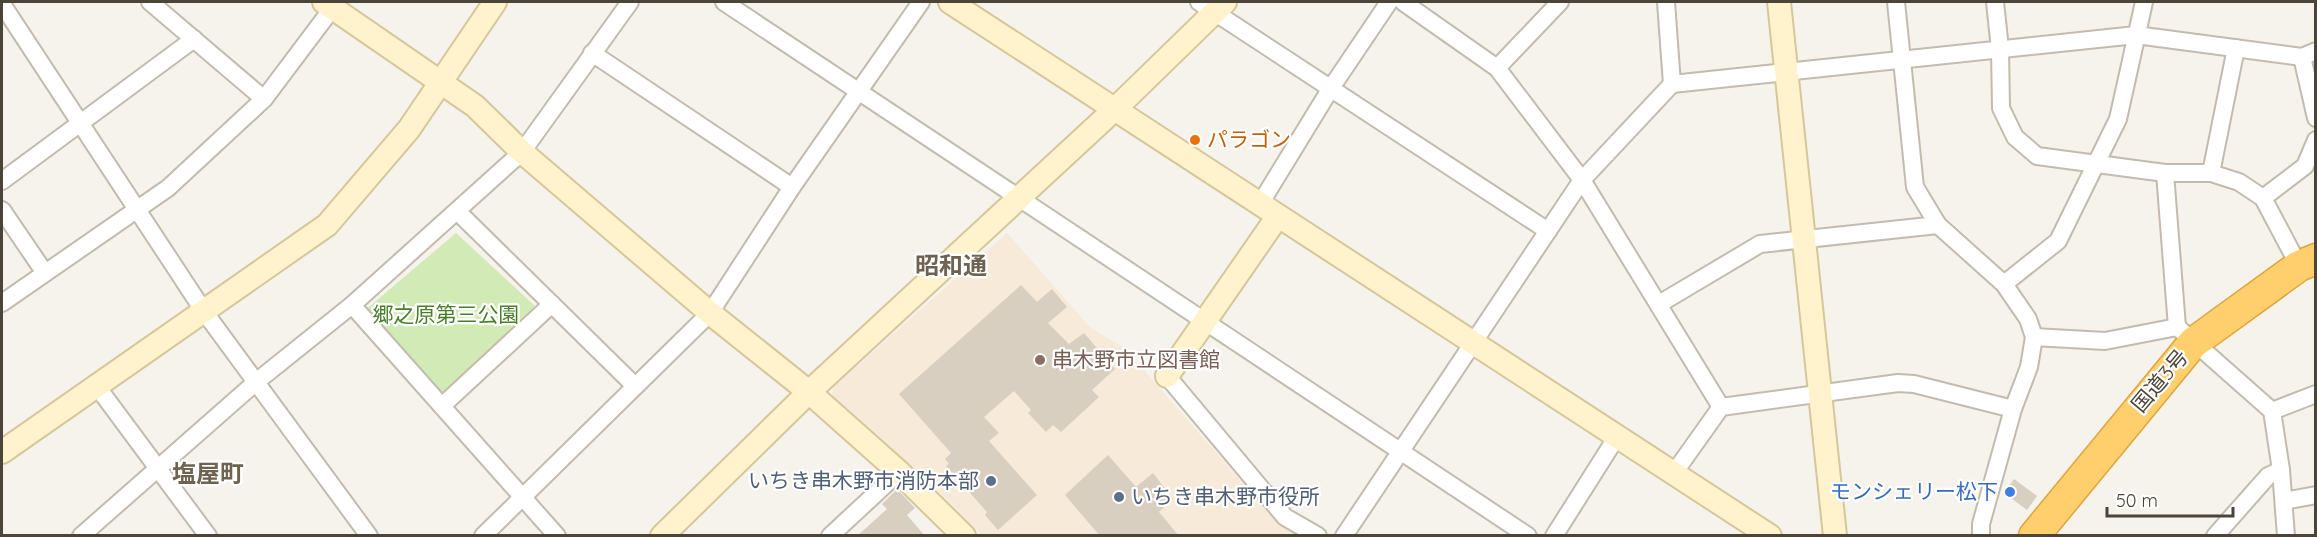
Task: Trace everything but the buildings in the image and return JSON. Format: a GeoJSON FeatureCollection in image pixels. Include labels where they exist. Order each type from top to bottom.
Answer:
{"type":"FeatureCollection","features":[{"type":"Feature","properties":{"kind":"highway","name":"国道3号"},"geometry":{"type":"LineString","coordinates":[[2034,536],[2185,335],[2307,263]]}},
{"type":"Feature","properties":{"kind":"street"},"geometry":{"type":"LineString","coordinates":[[150,2],[264,99]]}},
{"type":"Feature","properties":{"kind":"street"},"geometry":{"type":"LineString","coordinates":[[2,452],[327,225],[409,129],[495,2]]}},
{"type":"Feature","properties":{"kind":"street"},"geometry":{"type":"LineString","coordinates":[[81,536],[256,382],[352,305],[522,152],[630,2]]}},
{"type":"Feature","properties":{"kind":"street"},"geometry":{"type":"LineString","coordinates":[[724,2],[1528,536]]}},
{"type":"Feature","properties":{"kind":"street"},"geometry":{"type":"LineString","coordinates":[[483,536],[522,495],[710,313],[792,187],[921,2]]}},
{"type":"Feature","properties":{"kind":"street"},"geometry":{"type":"LineString","coordinates":[[950,2],[1616,438],[1770,536]]}},
{"type":"Feature","properties":{"kind":"street"},"geometry":{"type":"LineString","coordinates":[[1318,536],[1285,517],[1167,376],[1204,320],[1269,210],[1331,88],[1389,2]]}},
{"type":"Feature","properties":{"kind":"street"},"geometry":{"type":"LineString","coordinates":[[1403,2],[1497,68],[1582,180],[1721,407]]}},
{"type":"Feature","properties":{"kind":"street"},"geometry":{"type":"LineString","coordinates":[[1497,68],[1560,2]]}},
{"type":"Feature","properties":{"kind":"street"},"geometry":{"type":"LineString","coordinates":[[1666,2],[1672,84]]}},
{"type":"Feature","properties":{"kind":"street"},"geometry":{"type":"LineString","coordinates":[[1779,2],[1835,536]]}},
{"type":"Feature","properties":{"kind":"street"},"geometry":{"type":"LineString","coordinates":[[1896,2],[1915,187],[1938,225],[2004,284],[2028,319],[2034,337],[2029,367],[2013,410],[1981,524],[1981,536]]}},
{"type":"Feature","properties":{"kind":"street"},"geometry":{"type":"LineString","coordinates":[[1995,2],[2000,49],[2001,108],[2015,137],[2037,156],[2165,173],[2211,173],[2239,182],[2263,198],[2307,263]]}},
{"type":"Feature","properties":{"kind":"street"},"geometry":{"type":"LineString","coordinates":[[2004,284],[2058,241],[2097,163],[2118,119],[2144,2]]}},
{"type":"Feature","properties":{"kind":"street"},"geometry":{"type":"LineString","coordinates":[[2,303],[168,188],[264,99],[331,4],[475,106],[522,152],[710,313],[809,392],[899,472],[964,536]]}},
{"type":"Feature","properties":{"kind":"street"},"geometry":{"type":"LineString","coordinates":[[2,5],[203,310],[369,536]]}},
{"type":"Feature","properties":{"kind":"street"},"geometry":{"type":"LineString","coordinates":[[662,536],[809,392],[1020,200],[1115,109],[1213,5],[1331,88],[1548,231]]}},
{"type":"Feature","properties":{"kind":"street"},"geometry":{"type":"LineString","coordinates":[[1344,536],[1582,180],[1672,84],[2136,35],[2235,48],[2309,54],[2316,118]]}},
{"type":"Feature","properties":{"kind":"street"},"geometry":{"type":"LineString","coordinates":[[2,181],[194,39]]}},
{"type":"Feature","properties":{"kind":"street"},"geometry":{"type":"LineString","coordinates":[[2211,173],[2235,48]]}},
{"type":"Feature","properties":{"kind":"street"},"geometry":{"type":"LineString","coordinates":[[592,53],[792,187]]}},
{"type":"Feature","properties":{"kind":"street"},"geometry":{"type":"LineString","coordinates":[[2263,198],[2305,166],[2316,140]]}},
{"type":"Feature","properties":{"kind":"street"},"geometry":{"type":"LineString","coordinates":[[2165,173],[2185,335],[2272,411],[2281,470],[2286,536]]}},
{"type":"Feature","properties":{"kind":"street"},"geometry":{"type":"LineString","coordinates":[[2,210],[45,273]]}},
{"type":"Feature","properties":{"kind":"street"},"geometry":{"type":"LineString","coordinates":[[458,212],[634,386]]}},
{"type":"Feature","properties":{"kind":"street"},"geometry":{"type":"LineString","coordinates":[[1659,304],[1760,244],[1938,225]]}},
{"type":"Feature","properties":{"kind":"street"},"geometry":{"type":"LineString","coordinates":[[443,405],[552,304]]}},
{"type":"Feature","properties":{"kind":"street"},"geometry":{"type":"LineString","coordinates":[[352,305],[443,405],[556,536]]}},
{"type":"Feature","properties":{"kind":"street"},"geometry":{"type":"LineString","coordinates":[[2034,337],[2105,341],[2185,335]]}},
{"type":"Feature","properties":{"kind":"street"},"geometry":{"type":"LineString","coordinates":[[1674,473],[1721,407],[1898,383],[1914,384],[2013,410]]}},
{"type":"Feature","properties":{"kind":"street"},"geometry":{"type":"LineString","coordinates":[[96,385],[208,536]]}},
{"type":"Feature","properties":{"kind":"street"},"geometry":{"type":"LineString","coordinates":[[2272,411],[2316,394]]}},
{"type":"Feature","properties":{"kind":"street"},"geometry":{"type":"LineString","coordinates":[[1554,536],[1616,438]]}},
{"type":"Feature","properties":{"kind":"street"},"geometry":{"type":"LineString","coordinates":[[2215,536],[2268,476],[2281,470]]}},
{"type":"Feature","properties":{"kind":"street"},"geometry":{"type":"LineString","coordinates":[[830,536],[899,472]]}},
{"type":"Feature","properties":{"kind":"street"},"geometry":{"type":"LineString","coordinates":[[2284,501],[2316,495]]}},
{"type":"Feature","properties":{"kind":"shaded area"},"geometry":{"type":"Polygon","coordinates":[[[1007,233],[1090,327],[1122,347],[1142,368],[1277,522],[1299,535],[981,535],[931,483],[832,401],[833,387],[1007,233]]]}},
{"type":"Feature","properties":{"kind":"green space","name":"郷之原第三公園"},"geometry":{"type":"Polygon","coordinates":[[[456,233],[535,306],[439,398],[363,312],[456,233]]]}},
{"type":"Feature","properties":{"kind":"place","name":"パラゴン"},"geometry":{"type":"Point","coordinates":[1195,140]}},
{"type":"Feature","properties":{"kind":"place","name":"串木野市立図書館"},"geometry":{"type":"Point","coordinates":[1040,360]}},
{"type":"Feature","properties":{"kind":"place","name":"いちき串木野市消防本部"},"geometry":{"type":"Point","coordinates":[991,481]}},
{"type":"Feature","properties":{"kind":"place","name":"モンシェリー松下"},"geometry":{"type":"Point","coordinates":[2010,492]}},
{"type":"Feature","properties":{"kind":"place","name":"いちき串木野市役所"},"geometry":{"type":"Point","coordinates":[1119,497]}},
{"type":"Feature","properties":{"kind":"district","name":"昭和通"},"geometry":{"type":"Point","coordinates":[951,266]}},
{"type":"Feature","properties":{"kind":"district","name":"塩屋町"},"geometry":{"type":"Point","coordinates":[208,474]}}]}
